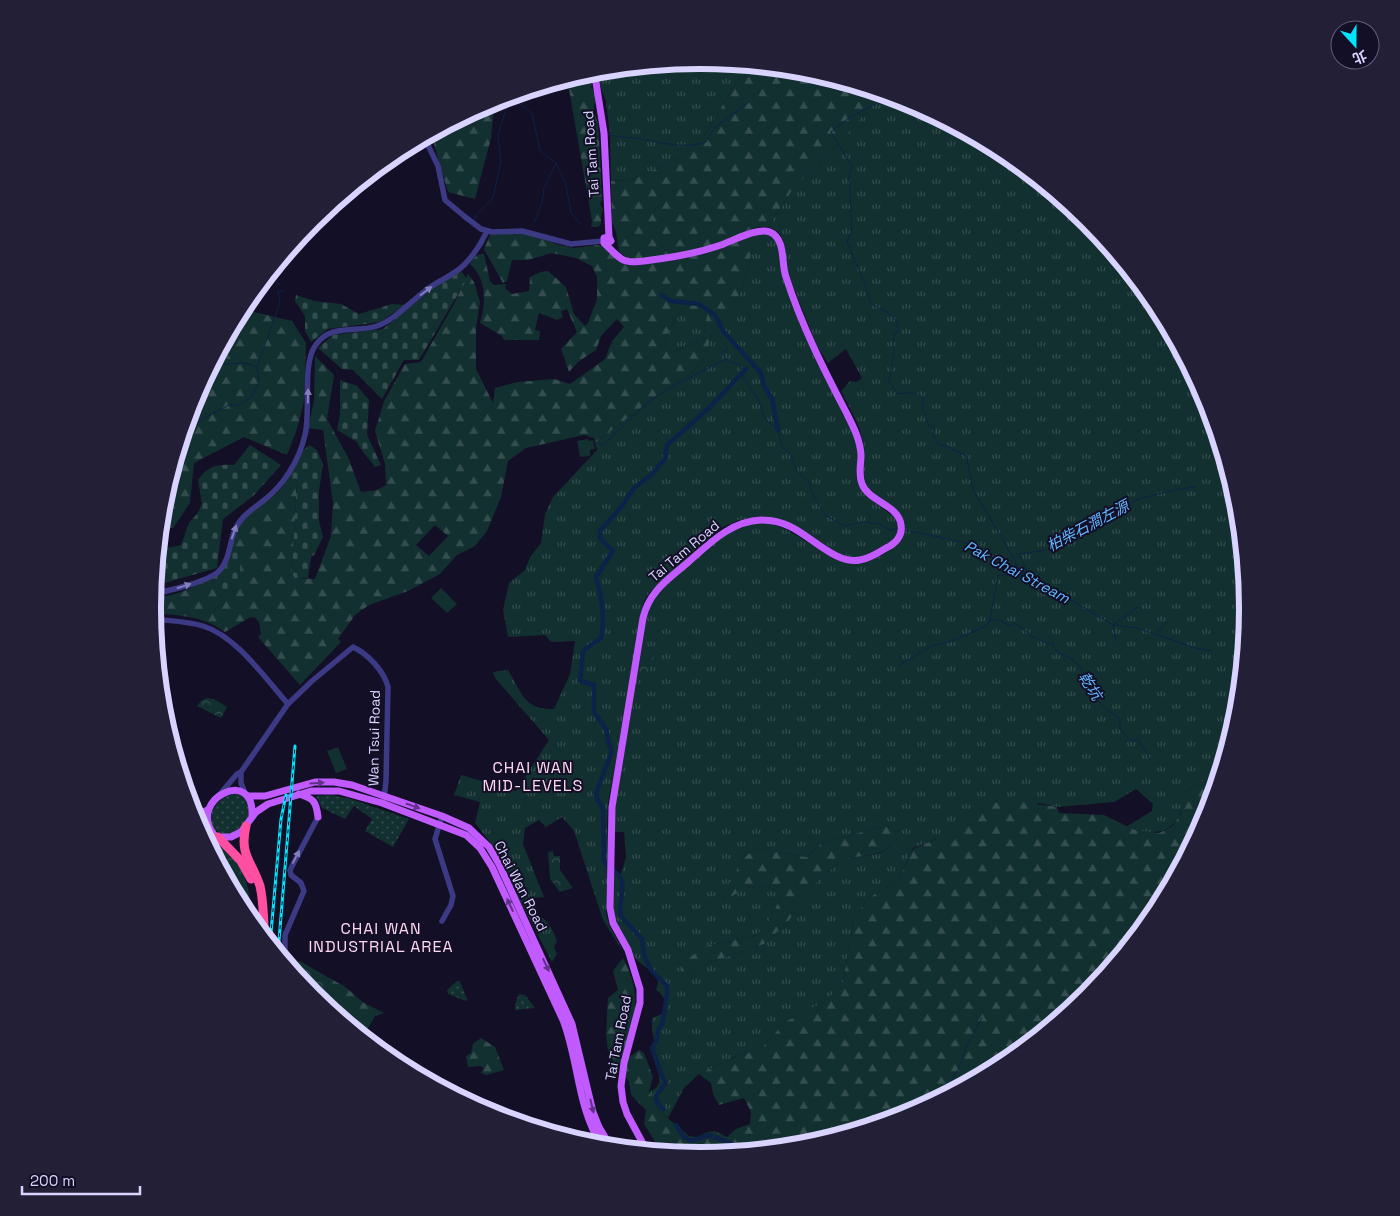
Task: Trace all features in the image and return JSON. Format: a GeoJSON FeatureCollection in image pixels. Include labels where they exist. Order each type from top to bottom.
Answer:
{"type":"FeatureCollection","features":[{"type":"Feature","properties":{"kind":"highway"},"geometry":{"type":"LineString","coordinates":[[246,826],[244,847],[260,886],[264,925]]}},
{"type":"Feature","properties":{"kind":"highway"},"geometry":{"type":"LineString","coordinates":[[216,835],[241,861],[250,876],[257,899],[259,917]]}},
{"type":"Feature","properties":{"kind":"main road","name":"Tai Tam Road"},"geometry":{"type":"LineString","coordinates":[[595,79],[604,134],[607,241],[613,250],[623,260],[635,262],[679,256],[708,249],[759,231],[768,232],[776,236],[781,246],[785,276],[812,346],[857,433],[861,453],[859,473],[861,483],[869,493],[894,512],[902,528],[898,539],[890,546],[864,559],[852,561],[839,557],[782,523],[762,520],[744,523],[727,530],[715,539],[656,590],[647,604],[643,618],[612,807],[610,899],[613,923],[630,955],[639,983],[639,1006],[622,1069],[622,1096],[627,1114],[643,1144]]}},
{"type":"Feature","properties":{"kind":"main road","name":"Chai Wan Road"},"geometry":{"type":"LineString","coordinates":[[219,795],[232,790],[265,796],[307,784],[321,782],[347,784],[457,831],[474,841],[492,867],[563,1020],[570,1040],[586,1113],[597,1137]]}},
{"type":"Feature","properties":{"kind":"main road","name":"Chai Wan Road"},"geometry":{"type":"LineString","coordinates":[[216,835],[226,838],[236,836],[262,807],[316,790],[339,790],[384,800],[442,816],[469,828],[477,834],[496,858],[570,1017],[595,1118],[607,1139]]}},
{"type":"Feature","properties":{"kind":"main road"},"geometry":{"type":"LineString","coordinates":[[247,794],[253,809],[252,816]]}},
{"type":"Feature","properties":{"kind":"main road"},"geometry":{"type":"LineString","coordinates":[[299,794],[314,801],[317,806],[318,817]]}},
{"type":"Feature","properties":{"kind":"main road"},"geometry":{"type":"LineString","coordinates":[[216,835],[207,821],[210,809],[219,795]]}},
{"type":"Feature","properties":{"kind":"main road"},"geometry":{"type":"LineString","coordinates":[[202,813],[210,809]]}},
{"type":"Feature","properties":{"kind":"main road"},"geometry":{"type":"LineString","coordinates":[[210,832],[216,835]]}},
{"type":"Feature","properties":{"kind":"street"},"geometry":{"type":"LineString","coordinates":[[427,143],[438,166],[445,200],[464,216],[487,231],[522,231],[575,244],[607,241]]}},
{"type":"Feature","properties":{"kind":"street"},"geometry":{"type":"LineString","coordinates":[[161,592],[207,578],[218,572],[226,560],[238,522],[270,495],[290,471],[305,435],[308,418],[310,361],[312,351],[317,343],[331,332],[376,327],[385,323],[463,265],[475,253],[487,231]]}},
{"type":"Feature","properties":{"kind":"street"},"geometry":{"type":"LineString","coordinates":[[161,621],[200,625],[224,636],[240,650],[288,704]]}},
{"type":"Feature","properties":{"kind":"street","name":"Wan Tsui Road"},"geometry":{"type":"LineString","coordinates":[[219,795],[237,774],[242,772],[288,704],[312,681],[354,647],[360,650],[383,674],[388,687],[384,800]]}},
{"type":"Feature","properties":{"kind":"street"},"geometry":{"type":"LineString","coordinates":[[242,772],[241,784],[247,794]]}},
{"type":"Feature","properties":{"kind":"street"},"geometry":{"type":"LineString","coordinates":[[442,816],[435,839],[453,896],[451,905],[442,921]]}},
{"type":"Feature","properties":{"kind":"street"},"geometry":{"type":"LineString","coordinates":[[285,951],[285,935],[304,888],[291,875],[291,865],[318,817]]}},
{"type":"Feature","properties":{"kind":"green space"},"geometry":{"type":"Polygon","coordinates":[[[665,70],[744,71],[703,138],[681,156],[664,166],[629,180],[611,181],[610,135],[606,101],[597,79],[665,70]]]}},
{"type":"Feature","properties":{"kind":"green space"},"geometry":{"type":"Polygon","coordinates":[[[744,71],[805,79],[877,98],[843,139],[793,189],[768,227],[753,228],[718,243],[681,253],[630,259],[619,252],[616,232],[612,223],[611,181],[629,180],[664,166],[681,156],[703,138],[744,71]]]}},
{"type":"Feature","properties":{"kind":"green space"},"geometry":{"type":"Polygon","coordinates":[[[590,80],[595,96],[594,111],[598,124],[602,200],[600,204],[603,209],[601,224],[598,227],[591,227],[592,221],[568,85],[590,80]]]}},
{"type":"Feature","properties":{"kind":"green space"},"geometry":{"type":"Polygon","coordinates":[[[877,98],[939,124],[1000,160],[1056,203],[1105,252],[1128,280],[1167,338],[1184,369],[1211,435],[1221,468],[1235,538],[1239,608],[1235,678],[1221,748],[1213,775],[1181,794],[1180,814],[1170,827],[1157,832],[1149,832],[1126,827],[1152,811],[1153,804],[1136,789],[1114,802],[1057,807],[1039,803],[913,848],[898,880],[867,899],[854,920],[842,987],[820,1004],[785,1022],[761,1049],[735,1057],[699,1074],[684,1088],[668,1118],[659,1111],[649,1092],[656,1088],[659,1083],[659,1075],[652,1054],[655,1043],[652,1031],[652,1018],[664,1013],[666,1001],[656,990],[658,984],[657,975],[642,965],[626,945],[616,924],[613,907],[613,870],[621,874],[626,857],[624,832],[612,832],[614,812],[635,673],[653,655],[639,651],[650,604],[654,597],[717,540],[733,529],[742,526],[761,523],[779,526],[799,536],[835,559],[857,564],[873,560],[890,550],[897,544],[904,528],[903,520],[896,510],[872,491],[864,480],[862,471],[862,436],[841,391],[850,381],[857,382],[862,378],[846,349],[828,363],[817,346],[788,274],[783,241],[780,234],[768,227],[793,189],[843,139],[877,98]],[[890,826],[872,829],[821,844],[806,857],[757,848],[743,858],[735,874],[746,888],[768,886],[782,895],[769,921],[756,936],[705,946],[686,977],[706,964],[764,944],[788,922],[812,886],[843,859],[877,854],[897,844],[890,826]]]}},
{"type":"Feature","properties":{"kind":"green space"},"geometry":{"type":"Polygon","coordinates":[[[494,110],[491,138],[475,199],[448,192],[433,140],[461,124],[494,110]]]}},
{"type":"Feature","properties":{"kind":"green space"},"geometry":{"type":"Polygon","coordinates":[[[524,233],[574,248],[597,245],[610,248],[621,262],[630,265],[660,262],[708,253],[764,233],[752,251],[742,290],[712,334],[705,356],[692,373],[665,389],[595,443],[594,438],[584,435],[526,448],[508,461],[501,497],[487,531],[475,546],[457,555],[440,574],[408,591],[369,605],[355,615],[338,639],[341,642],[300,685],[258,637],[261,634],[259,622],[254,617],[225,632],[199,619],[161,614],[161,597],[176,594],[211,579],[217,589],[233,540],[242,522],[246,516],[274,495],[288,477],[297,480],[292,574],[295,578],[315,579],[331,536],[333,503],[323,430],[308,428],[314,401],[315,356],[334,375],[327,419],[348,457],[361,492],[377,490],[386,485],[385,464],[375,431],[384,401],[405,364],[421,362],[454,304],[468,274],[474,282],[480,302],[476,328],[476,369],[493,403],[495,388],[517,382],[554,379],[570,384],[605,359],[612,341],[624,327],[617,319],[601,336],[596,350],[578,362],[569,372],[561,349],[577,332],[567,309],[561,311],[563,317],[557,320],[539,313],[535,330],[540,331],[539,340],[504,340],[502,336],[480,323],[484,292],[480,277],[470,264],[477,255],[484,254],[490,281],[494,285],[506,284],[505,288],[512,294],[529,291],[530,277],[548,271],[566,287],[574,314],[585,326],[588,323],[597,299],[597,277],[592,266],[576,258],[552,253],[528,260],[512,260],[507,281],[503,283],[484,249],[490,235],[524,233]],[[683,310],[677,318],[664,344],[671,353],[698,341],[703,341],[707,315],[698,310],[683,310]],[[435,525],[416,545],[429,556],[448,536],[435,525]]]}},
{"type":"Feature","properties":{"kind":"green space"},"geometry":{"type":"Polygon","coordinates":[[[764,233],[774,238],[777,244],[782,276],[811,348],[854,432],[858,456],[856,475],[858,484],[866,496],[894,517],[898,526],[897,534],[891,541],[867,554],[860,557],[849,557],[838,553],[787,522],[763,516],[739,520],[721,528],[649,593],[644,602],[639,622],[626,708],[608,803],[609,872],[606,913],[609,925],[624,953],[603,920],[574,831],[562,817],[546,827],[539,820],[525,828],[523,844],[544,897],[534,898],[538,916],[548,923],[557,941],[554,947],[557,954],[552,962],[519,899],[501,856],[475,823],[480,802],[454,795],[461,775],[516,791],[549,740],[495,678],[493,672],[508,670],[525,698],[536,707],[544,709],[554,709],[570,674],[575,641],[551,642],[545,635],[508,637],[503,610],[509,583],[525,570],[530,557],[541,543],[545,514],[553,497],[597,450],[595,443],[665,389],[692,373],[705,356],[712,334],[742,290],[752,251],[764,233]]]}},
{"type":"Feature","properties":{"kind":"green space"},"geometry":{"type":"Polygon","coordinates":[[[461,271],[467,279],[419,360],[404,360],[382,399],[353,370],[342,369],[318,348],[333,335],[383,329],[432,289],[461,271]]]}},
{"type":"Feature","properties":{"kind":"green space"},"geometry":{"type":"Polygon","coordinates":[[[296,295],[315,301],[341,304],[359,314],[392,304],[405,305],[380,322],[328,329],[311,342],[305,331],[305,316],[295,301],[296,295]]]}},
{"type":"Feature","properties":{"kind":"green space"},"geometry":{"type":"Polygon","coordinates":[[[683,310],[698,310],[707,315],[703,341],[690,344],[671,353],[664,344],[672,326],[683,310]]]}},
{"type":"Feature","properties":{"kind":"green space"},"geometry":{"type":"Polygon","coordinates":[[[250,311],[292,321],[306,343],[304,401],[298,426],[287,455],[244,437],[194,463],[190,503],[173,528],[167,528],[179,468],[189,435],[216,369],[233,338],[250,311]]]}},
{"type":"Feature","properties":{"kind":"green space"},"geometry":{"type":"Polygon","coordinates":[[[340,380],[357,386],[369,400],[367,435],[381,465],[375,467],[357,442],[337,430],[340,414],[340,380]]]}},
{"type":"Feature","properties":{"kind":"green space"},"geometry":{"type":"Polygon","coordinates":[[[588,439],[588,441],[593,440],[595,449],[590,450],[590,456],[580,457],[577,441],[588,439]]]}},
{"type":"Feature","properties":{"kind":"green space"},"geometry":{"type":"Polygon","coordinates":[[[250,445],[281,465],[253,496],[223,519],[217,568],[162,584],[164,549],[181,545],[189,523],[197,514],[202,504],[198,480],[213,466],[234,465],[250,445]]]}},
{"type":"Feature","properties":{"kind":"green space"},"geometry":{"type":"Polygon","coordinates":[[[310,445],[317,450],[323,464],[319,491],[319,521],[323,537],[314,555],[311,557],[308,578],[295,578],[292,574],[297,480],[288,477],[302,451],[310,445]]]}},
{"type":"Feature","properties":{"kind":"green space"},"geometry":{"type":"Polygon","coordinates":[[[231,548],[239,548],[241,552],[239,589],[217,589],[211,579],[225,566],[231,548]]]}},
{"type":"Feature","properties":{"kind":"green space"},"geometry":{"type":"Polygon","coordinates":[[[441,588],[457,604],[447,613],[431,598],[441,588]]]}},
{"type":"Feature","properties":{"kind":"green space"},"geometry":{"type":"Polygon","coordinates":[[[639,651],[654,655],[649,673],[635,673],[639,651]]]}},
{"type":"Feature","properties":{"kind":"green space"},"geometry":{"type":"Polygon","coordinates":[[[207,698],[214,699],[227,707],[221,718],[197,706],[207,698]]]}},
{"type":"Feature","properties":{"kind":"green space"},"geometry":{"type":"Polygon","coordinates":[[[338,747],[347,769],[336,773],[327,751],[338,747]]]}},
{"type":"Feature","properties":{"kind":"green space"},"geometry":{"type":"Polygon","coordinates":[[[1213,775],[1184,847],[1148,908],[1105,964],[1081,989],[1056,1013],[1000,1056],[939,1092],[873,1119],[840,1129],[770,1143],[700,1147],[656,1145],[644,1124],[646,1110],[631,1095],[629,1081],[618,1070],[608,1051],[606,1034],[608,998],[618,990],[613,971],[623,958],[633,982],[635,1008],[623,1055],[631,1056],[639,1050],[644,1053],[653,1077],[649,1092],[659,1111],[689,1136],[697,1137],[707,1132],[715,1131],[727,1137],[736,1129],[750,1124],[751,1112],[744,1098],[719,1105],[713,1094],[711,1083],[699,1074],[735,1057],[761,1049],[785,1022],[820,1004],[842,987],[854,920],[867,899],[898,880],[913,849],[936,839],[995,803],[1015,801],[1057,807],[1059,813],[1104,815],[1135,830],[1159,833],[1173,826],[1181,813],[1181,794],[1213,775]]]}},
{"type":"Feature","properties":{"kind":"green space"},"geometry":{"type":"Polygon","coordinates":[[[233,793],[243,797],[248,803],[249,812],[241,828],[234,833],[225,834],[217,831],[212,826],[211,815],[213,809],[222,799],[233,793]]]}},
{"type":"Feature","properties":{"kind":"green space"},"geometry":{"type":"Polygon","coordinates":[[[331,795],[351,799],[409,819],[393,847],[365,831],[372,819],[354,806],[345,819],[322,808],[316,796],[331,795]]]}},
{"type":"Feature","properties":{"kind":"green space"},"geometry":{"type":"Polygon","coordinates":[[[890,826],[899,833],[897,844],[876,854],[843,859],[812,886],[788,922],[764,944],[706,964],[686,977],[681,976],[683,963],[705,946],[756,936],[769,921],[782,895],[768,886],[746,888],[720,903],[722,894],[743,858],[757,848],[806,857],[821,844],[872,829],[890,826]]]}},
{"type":"Feature","properties":{"kind":"green space"},"geometry":{"type":"Polygon","coordinates":[[[213,840],[221,843],[237,861],[243,873],[251,906],[233,878],[213,840]]]}},
{"type":"Feature","properties":{"kind":"green space"},"geometry":{"type":"Polygon","coordinates":[[[553,851],[554,856],[560,856],[560,870],[573,888],[560,892],[550,879],[548,852],[553,851]]]}},
{"type":"Feature","properties":{"kind":"green space"},"geometry":{"type":"Polygon","coordinates":[[[300,961],[329,978],[326,996],[319,989],[294,963],[300,961]]]}},
{"type":"Feature","properties":{"kind":"green space"},"geometry":{"type":"Polygon","coordinates":[[[329,978],[344,986],[364,1003],[384,1013],[375,1016],[366,1031],[326,996],[329,978]]]}},
{"type":"Feature","properties":{"kind":"green space"},"geometry":{"type":"Polygon","coordinates":[[[457,981],[460,981],[467,999],[466,1001],[448,994],[447,990],[457,981]]]}},
{"type":"Feature","properties":{"kind":"green space"},"geometry":{"type":"Polygon","coordinates":[[[519,994],[525,995],[535,1008],[515,1010],[519,994]]]}},
{"type":"Feature","properties":{"kind":"green space"},"geometry":{"type":"Polygon","coordinates":[[[481,1038],[495,1047],[504,1070],[486,1075],[481,1073],[484,1068],[480,1066],[468,1067],[466,1056],[471,1053],[473,1044],[481,1038]]]}},
{"type":"Feature","properties":{"kind":"waterway"},"geometry":{"type":"LineString","coordinates":[[516,101],[532,113],[540,151],[556,163],[566,185],[571,213],[582,225]]}},
{"type":"Feature","properties":{"kind":"waterway"},"geometry":{"type":"LineString","coordinates":[[882,101],[851,117],[831,132],[852,166],[849,176],[852,228],[847,242],[865,284],[871,304],[889,313],[897,322],[898,331],[894,333],[894,353],[889,381],[898,394],[912,392],[924,398],[922,409],[929,425],[934,428],[933,435],[938,445],[948,446],[966,455],[973,489],[1018,569],[1016,575],[998,575],[990,620],[986,626],[952,641],[931,646],[898,666]]}},
{"type":"Feature","properties":{"kind":"waterway"},"geometry":{"type":"LineString","coordinates":[[606,134],[679,145],[706,142],[714,128],[749,102]]}},
{"type":"Feature","properties":{"kind":"waterway"},"geometry":{"type":"LineString","coordinates":[[475,219],[476,215],[493,198],[501,161],[498,135],[507,105]]}},
{"type":"Feature","properties":{"kind":"waterway"},"geometry":{"type":"LineString","coordinates":[[534,223],[542,203],[544,188],[556,163]]}},
{"type":"Feature","properties":{"kind":"waterway"},"geometry":{"type":"LineString","coordinates":[[274,278],[280,285]]}},
{"type":"Feature","properties":{"kind":"waterway"},"geometry":{"type":"LineString","coordinates":[[191,430],[202,419],[229,405],[240,405],[252,396],[259,382],[257,367],[280,303],[278,291],[285,291]]}},
{"type":"Feature","properties":{"kind":"waterway"},"geometry":{"type":"LineString","coordinates":[[662,295],[671,301],[699,304],[715,315],[723,331],[761,373],[764,386],[772,399],[778,430]]}},
{"type":"Feature","properties":{"kind":"waterway","name":"Pak Chai Stream"},"geometry":{"type":"LineString","coordinates":[[595,443],[603,445],[648,402],[677,384],[726,359],[722,353],[728,348]]}},
{"type":"Feature","properties":{"kind":"waterway","name":"Pak Chai Stream"},"geometry":{"type":"LineString","coordinates":[[726,359],[740,364],[744,378],[759,401],[765,419],[778,430],[782,447],[791,455],[797,471],[810,483],[811,492],[825,515],[845,526],[863,522],[880,524],[890,530],[897,529]]}},
{"type":"Feature","properties":{"kind":"waterway"},"geometry":{"type":"LineString","coordinates":[[220,361],[226,364],[244,363],[257,367]]}},
{"type":"Feature","properties":{"kind":"waterway"},"geometry":{"type":"LineString","coordinates":[[609,868],[604,861],[603,808],[597,799],[596,793],[612,751],[606,729],[594,712],[594,685],[580,681],[583,651],[601,638],[602,607],[596,577],[613,551],[600,538],[600,531],[622,506],[634,488],[651,475],[665,459],[667,445],[709,408],[746,369]]}},
{"type":"Feature","properties":{"kind":"waterway","name":"柏柴石澗左源"},"geometry":{"type":"LineString","coordinates":[[1028,576],[1030,575],[1019,554],[1047,550],[1138,499],[1195,487]]}},
{"type":"Feature","properties":{"kind":"waterway","name":"Pak Chai Stream"},"geometry":{"type":"LineString","coordinates":[[904,530],[967,543],[987,556],[1002,560],[1025,575],[1030,582],[1056,591],[1113,625],[1137,628],[1196,648],[1212,651]]}},
{"type":"Feature","properties":{"kind":"waterway","name":"Pak Chai Stream"},"geometry":{"type":"LineString","coordinates":[[1016,572],[1024,576]]}},
{"type":"Feature","properties":{"kind":"waterway"},"geometry":{"type":"LineString","coordinates":[[1116,641],[1113,625],[1138,607]]}},
{"type":"Feature","properties":{"kind":"waterway","name":"乾坑"},"geometry":{"type":"LineString","coordinates":[[990,621],[998,619],[1010,626],[1014,623],[1030,634],[1031,637],[1035,637],[1048,644],[1053,643],[1055,650],[1072,659],[1079,666],[1101,704],[1120,719],[1120,729],[1132,742],[1137,738],[1150,759]]}},
{"type":"Feature","properties":{"kind":"waterway"},"geometry":{"type":"LineString","coordinates":[[1156,634],[1167,622]]}},
{"type":"Feature","properties":{"kind":"waterway"},"geometry":{"type":"LineString","coordinates":[[613,870],[618,875],[622,885],[621,916],[642,939],[644,955],[651,970],[667,986],[663,1022],[652,1048],[665,1081],[665,1084],[656,1096],[657,1102],[663,1109]]}},
{"type":"Feature","properties":{"kind":"waterway"},"geometry":{"type":"LineString","coordinates":[[947,1088],[959,1068],[966,1047],[982,1018]]}},
{"type":"Feature","properties":{"kind":"waterway"},"geometry":{"type":"LineString","coordinates":[[676,1125],[683,1136],[691,1141],[709,1135],[733,1146]]}},
{"type":"Feature","properties":{"kind":"railway"},"geometry":{"type":"LineString","coordinates":[[279,944],[295,746]]}},
{"type":"Feature","properties":{"kind":"railway"},"geometry":{"type":"LineString","coordinates":[[271,934],[281,819],[286,795]]}},
{"type":"Feature","properties":{"kind":"district","name":"CHAI WAN MID-LEVELS"},"geometry":{"type":"Point","coordinates":[533,776]}},
{"type":"Feature","properties":{"kind":"district","name":"CHAI WAN INDUSTRIAL AREA"},"geometry":{"type":"Point","coordinates":[381,937]}}]}
